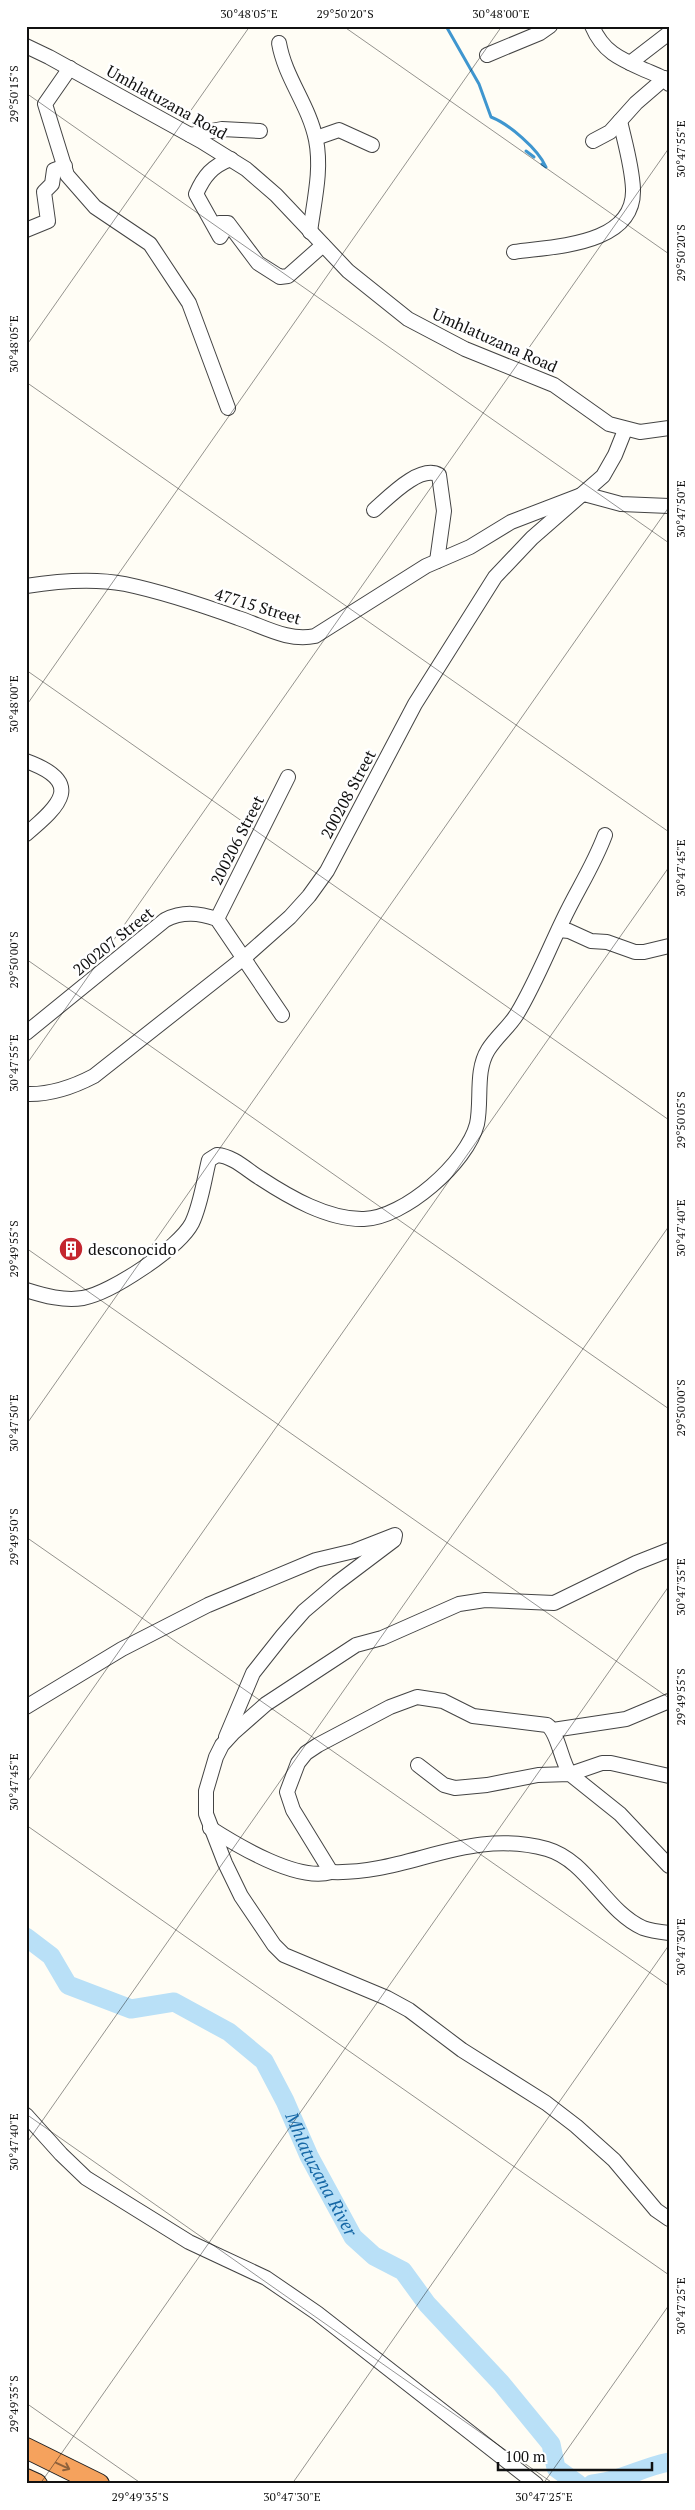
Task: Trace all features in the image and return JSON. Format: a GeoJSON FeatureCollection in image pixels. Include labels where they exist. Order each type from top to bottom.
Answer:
{"type":"FeatureCollection","features":[{"type":"Feature","properties":{"kind":"highway"},"geometry":{"type":"LineString","coordinates":[[26,2448],[99,2484]]}},
{"type":"Feature","properties":{"kind":"highway"},"geometry":{"type":"LineString","coordinates":[[26,2478],[37,2484]]}},
{"type":"Feature","properties":{"kind":"street"},"geometry":{"type":"LineString","coordinates":[[487,55],[540,33],[550,26]]}},
{"type":"Feature","properties":{"kind":"street"},"geometry":{"type":"LineString","coordinates":[[592,26],[599,41],[606,48],[630,63],[667,81],[636,103],[610,132],[593,141]]}},
{"type":"Feature","properties":{"kind":"street"},"geometry":{"type":"LineString","coordinates":[[630,63],[669,34]]}},
{"type":"Feature","properties":{"kind":"street"},"geometry":{"type":"LineString","coordinates":[[279,43],[282,62],[300,95],[316,138],[319,160],[318,179],[310,232]]}},
{"type":"Feature","properties":{"kind":"street","name":"Umhlatuzana Road"},"geometry":{"type":"LineString","coordinates":[[26,46],[70,68],[231,159],[260,180],[348,271],[408,319],[465,349],[554,385],[597,418],[625,430],[640,432],[669,428]]}},
{"type":"Feature","properties":{"kind":"street"},"geometry":{"type":"LineString","coordinates":[[70,68],[45,104],[67,175],[95,207],[150,244],[189,303],[228,408]]}},
{"type":"Feature","properties":{"kind":"street"},"geometry":{"type":"LineString","coordinates":[[514,252],[593,239],[610,232],[621,222],[630,205],[633,191],[620,121]]}},
{"type":"Feature","properties":{"kind":"street"},"geometry":{"type":"LineString","coordinates":[[190,135],[222,129],[260,131]]}},
{"type":"Feature","properties":{"kind":"street"},"geometry":{"type":"LineString","coordinates":[[316,138],[339,130],[372,145]]}},
{"type":"Feature","properties":{"kind":"street"},"geometry":{"type":"LineString","coordinates":[[231,159],[221,163],[204,176],[196,194],[203,204],[208,220],[220,237],[225,230],[219,223],[228,222],[258,263],[280,277],[288,276],[323,245]]}},
{"type":"Feature","properties":{"kind":"street"},"geometry":{"type":"LineString","coordinates":[[26,230],[48,220],[44,192],[52,184],[54,170],[64,166]]}},
{"type":"Feature","properties":{"kind":"street","name":"200208 Street"},"geometry":{"type":"LineString","coordinates":[[26,1094],[54,1092],[75,1086],[94,1076],[245,957],[290,917],[309,896],[327,871],[415,704],[476,604],[495,576],[532,538],[603,476],[615,455],[625,430]]}},
{"type":"Feature","properties":{"kind":"street"},"geometry":{"type":"LineString","coordinates":[[374,510],[402,486],[424,473],[430,472],[439,475],[444,511],[437,561]]}},
{"type":"Feature","properties":{"kind":"street"},"geometry":{"type":"LineString","coordinates":[[584,494],[620,504],[669,506]]}},
{"type":"Feature","properties":{"kind":"street","name":"47715 Street"},"geometry":{"type":"LineString","coordinates":[[26,586],[99,581],[127,585],[238,618],[288,636],[307,638],[314,636],[396,583],[437,561],[470,547],[511,522],[584,494]]}},
{"type":"Feature","properties":{"kind":"street"},"geometry":{"type":"LineString","coordinates":[[511,522],[532,538]]}},
{"type":"Feature","properties":{"kind":"street"},"geometry":{"type":"LineString","coordinates":[[26,761],[51,773],[58,780],[62,791],[58,804],[26,834]]}},
{"type":"Feature","properties":{"kind":"street","name":"200206 Street"},"geometry":{"type":"LineString","coordinates":[[217,919],[288,777]]}},
{"type":"Feature","properties":{"kind":"street"},"geometry":{"type":"LineString","coordinates":[[26,1290],[52,1297],[85,1298],[121,1281],[175,1245],[192,1222],[209,1160],[217,1155],[230,1158],[287,1194],[320,1210],[348,1218],[381,1217],[406,1206],[446,1171],[471,1139],[477,1123],[485,1058],[528,995],[559,930],[594,864],[604,835]]}},
{"type":"Feature","properties":{"kind":"street","name":"200207 Street"},"geometry":{"type":"LineString","coordinates":[[26,1033],[166,920],[175,915],[192,913],[217,919]]}},
{"type":"Feature","properties":{"kind":"street"},"geometry":{"type":"LineString","coordinates":[[217,919],[245,957],[282,1015]]}},
{"type":"Feature","properties":{"kind":"street"},"geometry":{"type":"LineString","coordinates":[[559,930],[635,952],[644,952],[669,946]]}},
{"type":"Feature","properties":{"kind":"street"},"geometry":{"type":"LineString","coordinates":[[26,1707],[122,1649],[208,1605],[310,1562],[354,1551],[395,1535],[394,1540],[337,1582],[304,1611],[258,1664],[216,1757],[206,1791],[206,1814],[210,1828],[241,1896],[274,1945],[284,1956],[355,1987],[387,1998],[410,2010],[462,2050],[546,2103],[576,2126],[614,2160],[656,2210],[669,2219]]}},
{"type":"Feature","properties":{"kind":"street"},"geometry":{"type":"LineString","coordinates":[[222,1744],[266,1704],[356,1645],[382,1638],[459,1604],[485,1600],[554,1604],[636,1563],[669,1550]]}},
{"type":"Feature","properties":{"kind":"street"},"geometry":{"type":"LineString","coordinates":[[331,1872],[293,1810],[287,1792],[298,1763],[318,1745],[390,1707],[417,1697],[443,1701],[474,1716],[547,1725],[553,1730],[561,1756],[570,1774],[620,1814],[669,1866]]}},
{"type":"Feature","properties":{"kind":"street"},"geometry":{"type":"LineString","coordinates":[[553,1730],[626,1719],[669,1701]]}},
{"type":"Feature","properties":{"kind":"street"},"geometry":{"type":"LineString","coordinates":[[418,1765],[444,1785],[455,1788],[487,1785],[538,1775],[570,1774],[610,1762],[669,1776]]}},
{"type":"Feature","properties":{"kind":"street"},"geometry":{"type":"LineString","coordinates":[[210,1828],[238,1846],[264,1859],[312,1874],[383,1868],[473,1844],[510,1842],[548,1850],[569,1861],[635,1923],[656,1932],[669,1933]]}},
{"type":"Feature","properties":{"kind":"street"},"geometry":{"type":"LineString","coordinates":[[26,2115],[61,2154],[86,2178],[189,2242],[266,2278],[317,2313],[536,2484]]}},
{"type":"Feature","properties":{"kind":"waterway"},"geometry":{"type":"LineString","coordinates":[[446,26],[479,84],[491,117],[506,125],[530,145],[546,167],[542,164]]}},
{"type":"Feature","properties":{"kind":"waterway"},"geometry":{"type":"LineString","coordinates":[[526,151],[534,157]]}},
{"type":"Feature","properties":{"kind":"waterway","name":"Mhlatuzana River"},"geometry":{"type":"LineString","coordinates":[[26,1937],[51,1956],[68,1985],[131,2009],[174,2002],[229,2032],[264,2061],[285,2101],[309,2156],[353,2237],[374,2256],[403,2271],[427,2304],[501,2383],[551,2444],[556,2468],[578,2484]]}},
{"type":"Feature","properties":{"kind":"waterway","name":"Mhlatuzana River"},"geometry":{"type":"LineString","coordinates":[[592,2484],[602,2483],[669,2462]]}},
{"type":"Feature","properties":{"kind":"place","name":"desconocido"},"geometry":{"type":"Point","coordinates":[71,1249]}}]}
